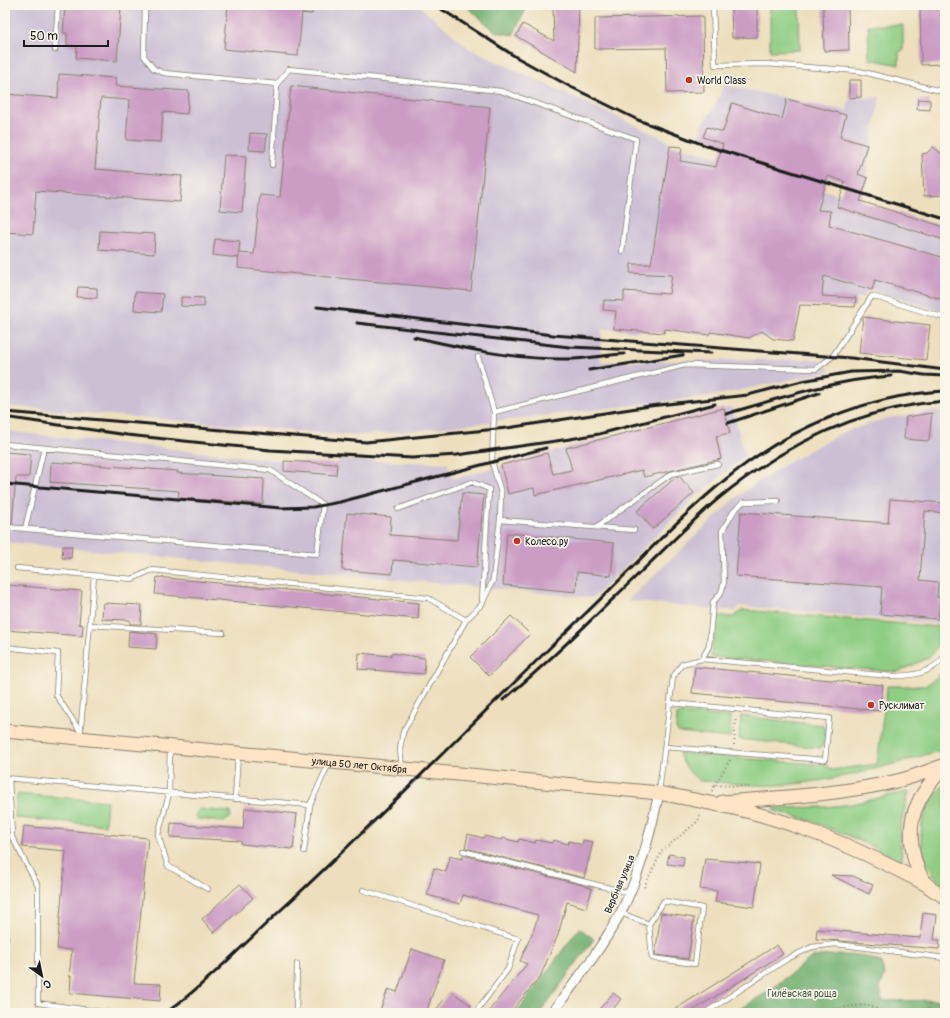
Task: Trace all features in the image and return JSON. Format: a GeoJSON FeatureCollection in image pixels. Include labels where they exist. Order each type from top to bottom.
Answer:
{"type":"FeatureCollection","features":[{"type":"Feature","properties":{"kind":"main road","name":"улица 50 лет Октября"},"geometry":{"type":"LineString","coordinates":[[5,731],[80,734],[238,754],[402,768],[658,793],[709,802]]}},
{"type":"Feature","properties":{"kind":"main road"},"geometry":{"type":"LineString","coordinates":[[709,802],[791,797],[863,787],[901,780],[945,766]]}},
{"type":"Feature","properties":{"kind":"main road"},"geometry":{"type":"LineString","coordinates":[[929,886],[915,859],[912,827],[914,812],[927,787],[945,766]]}},
{"type":"Feature","properties":{"kind":"main road"},"geometry":{"type":"LineString","coordinates":[[709,802],[803,828],[890,865],[929,886],[945,897]]}},
{"type":"Feature","properties":{"kind":"street","name":"Вербная улица"},"geometry":{"type":"LineString","coordinates":[[552,1013],[582,974],[621,912],[647,845],[658,793]]}},
{"type":"Feature","properties":{"kind":"lane"},"geometry":{"type":"LineString","coordinates":[[54,50],[58,5]]}},
{"type":"Feature","properties":{"kind":"lane"},"geometry":{"type":"LineString","coordinates":[[145,5],[144,56],[154,69],[164,73],[277,84]]}},
{"type":"Feature","properties":{"kind":"lane"},"geometry":{"type":"LineString","coordinates":[[713,5],[715,64],[767,64],[859,71],[945,92]]}},
{"type":"Feature","properties":{"kind":"lane"},"geometry":{"type":"LineString","coordinates":[[272,165],[277,84],[289,69],[502,91],[636,140],[622,251]]}},
{"type":"Feature","properties":{"kind":"lane"},"geometry":{"type":"LineString","coordinates":[[494,412],[685,365],[816,368],[833,356],[872,296],[942,317],[945,321]]}},
{"type":"Feature","properties":{"kind":"lane"},"geometry":{"type":"LineString","coordinates":[[402,768],[400,749],[403,732],[466,620],[482,604],[493,580],[500,520],[501,493],[493,471],[491,451],[494,412],[478,357]]}},
{"type":"Feature","properties":{"kind":"lane"},"geometry":{"type":"LineString","coordinates":[[5,444],[270,470],[323,505],[317,554],[5,528]]}},
{"type":"Feature","properties":{"kind":"lane"},"geometry":{"type":"LineString","coordinates":[[25,529],[44,448]]}},
{"type":"Feature","properties":{"kind":"lane"},"geometry":{"type":"LineString","coordinates":[[596,527],[671,474],[718,464]]}},
{"type":"Feature","properties":{"kind":"lane"},"geometry":{"type":"LineString","coordinates":[[398,509],[472,482],[489,489],[482,604]]}},
{"type":"Feature","properties":{"kind":"lane"},"geometry":{"type":"LineString","coordinates":[[702,659],[709,646],[713,602],[721,593],[724,582],[722,531],[734,510],[743,502],[778,501]]}},
{"type":"Feature","properties":{"kind":"lane"},"geometry":{"type":"LineString","coordinates":[[500,520],[634,530]]}},
{"type":"Feature","properties":{"kind":"lane"},"geometry":{"type":"LineString","coordinates":[[17,568],[132,579],[152,570],[428,598],[466,620]]}},
{"type":"Feature","properties":{"kind":"lane"},"geometry":{"type":"LineString","coordinates":[[80,734],[94,576]]}},
{"type":"Feature","properties":{"kind":"lane"},"geometry":{"type":"LineString","coordinates":[[90,625],[223,633]]}},
{"type":"Feature","properties":{"kind":"lane"},"geometry":{"type":"LineString","coordinates":[[5,647],[58,653],[56,695],[80,734]]}},
{"type":"Feature","properties":{"kind":"lane"},"geometry":{"type":"LineString","coordinates":[[658,793],[674,677],[682,664],[702,659],[892,676],[912,676],[929,670],[945,656]]}},
{"type":"Feature","properties":{"kind":"lane"},"geometry":{"type":"LineString","coordinates":[[665,747],[825,760],[830,718],[671,703]]}},
{"type":"Feature","properties":{"kind":"lane"},"geometry":{"type":"LineString","coordinates":[[170,746],[169,794],[158,835],[168,866],[208,889]]}},
{"type":"Feature","properties":{"kind":"lane"},"geometry":{"type":"LineString","coordinates":[[235,799],[238,754]]}},
{"type":"Feature","properties":{"kind":"lane"},"geometry":{"type":"LineString","coordinates":[[304,851],[310,805],[329,762]]}},
{"type":"Feature","properties":{"kind":"lane"},"geometry":{"type":"LineString","coordinates":[[110,1013],[38,1003],[38,886],[12,837],[7,778],[169,794],[310,805]]}},
{"type":"Feature","properties":{"kind":"lane"},"geometry":{"type":"LineString","coordinates":[[463,851],[629,893]]}},
{"type":"Feature","properties":{"kind":"lane"},"geometry":{"type":"LineString","coordinates":[[363,890],[518,939],[508,969],[476,1013]]}},
{"type":"Feature","properties":{"kind":"lane"},"geometry":{"type":"LineString","coordinates":[[664,901],[702,908],[696,964],[652,958],[649,924],[664,901]]}},
{"type":"Feature","properties":{"kind":"lane"},"geometry":{"type":"LineString","coordinates":[[621,912],[649,924]]}},
{"type":"Feature","properties":{"kind":"lane"},"geometry":{"type":"LineString","coordinates":[[706,1013],[788,959],[812,947],[836,944],[945,958]]}},
{"type":"Feature","properties":{"kind":"lane"},"geometry":{"type":"LineString","coordinates":[[296,1013],[297,964]]}},
{"type":"Feature","properties":{"kind":"path"},"geometry":{"type":"LineString","coordinates":[[643,890],[662,851],[698,821],[709,802],[715,785],[755,787]]}},
{"type":"Feature","properties":{"kind":"path"},"geometry":{"type":"LineString","coordinates":[[928,1013],[930,1002]]}},
{"type":"Feature","properties":{"kind":"path"},"geometry":{"type":"LineString","coordinates":[[813,1013],[853,1006],[870,1005],[881,1011],[907,1013]]}},
{"type":"Feature","properties":{"kind":"path"},"geometry":{"type":"LineString","coordinates":[[937,1013],[945,1011]]}},
{"type":"Feature","properties":{"kind":"shaded area"},"geometry":{"type":"Polygon","coordinates":[[[5,5],[418,5],[470,49],[667,140],[670,146],[682,147],[945,227],[945,312],[872,290],[866,293],[863,298],[856,298],[855,307],[800,305],[793,341],[753,336],[741,337],[721,334],[709,335],[665,329],[664,333],[602,329],[601,362],[819,359],[831,371],[713,396],[412,431],[366,435],[346,435],[5,406],[5,5]]]}},
{"type":"Feature","properties":{"kind":"shaded area"},"geometry":{"type":"Polygon","coordinates":[[[724,85],[847,111],[849,99],[880,97],[864,188],[699,135],[702,125],[715,106],[724,85]]]}},
{"type":"Feature","properties":{"kind":"shaded area"},"geometry":{"type":"Polygon","coordinates":[[[732,407],[745,456],[693,499],[593,598],[5,542],[5,431],[284,461],[337,464],[340,460],[447,463],[453,479],[625,432],[732,407]]]}},
{"type":"Feature","properties":{"kind":"shaded area"},"geometry":{"type":"Polygon","coordinates":[[[934,411],[945,411],[945,619],[942,624],[739,606],[736,611],[627,601],[727,506],[746,490],[786,464],[841,433],[887,418],[934,411]]]}},
{"type":"Feature","properties":{"kind":"green space"},"geometry":{"type":"Polygon","coordinates":[[[465,5],[528,5],[513,35],[496,32],[465,5]]]}},
{"type":"Feature","properties":{"kind":"green space"},"geometry":{"type":"Polygon","coordinates":[[[770,5],[799,5],[800,50],[770,51],[770,5]]]}},
{"type":"Feature","properties":{"kind":"green space"},"geometry":{"type":"Polygon","coordinates":[[[868,25],[903,25],[903,51],[899,52],[899,65],[869,59],[868,25]]]}},
{"type":"Feature","properties":{"kind":"green space"},"geometry":{"type":"Polygon","coordinates":[[[742,610],[940,627],[937,647],[928,658],[898,672],[711,657],[716,616],[734,617],[742,610]]]}},
{"type":"Feature","properties":{"kind":"green space"},"geometry":{"type":"Polygon","coordinates":[[[945,671],[945,749],[884,767],[842,777],[800,783],[769,785],[700,781],[687,769],[679,753],[827,765],[831,770],[877,764],[887,686],[925,686],[945,671]]]}},
{"type":"Feature","properties":{"kind":"green space"},"geometry":{"type":"Polygon","coordinates":[[[682,713],[731,717],[730,738],[679,733],[676,729],[677,715],[682,713]]]}},
{"type":"Feature","properties":{"kind":"green space"},"geometry":{"type":"Polygon","coordinates":[[[741,716],[822,725],[826,730],[824,744],[820,748],[739,739],[741,716]]]}},
{"type":"Feature","properties":{"kind":"green space"},"geometry":{"type":"Polygon","coordinates":[[[945,784],[945,887],[934,876],[927,863],[922,850],[921,836],[922,821],[927,808],[934,795],[945,784]]]}},
{"type":"Feature","properties":{"kind":"green space"},"geometry":{"type":"Polygon","coordinates":[[[909,791],[900,828],[902,861],[823,826],[774,811],[774,808],[825,807],[852,804],[909,791]]]}},
{"type":"Feature","properties":{"kind":"green space"},"geometry":{"type":"Polygon","coordinates":[[[17,794],[107,801],[105,825],[15,818],[17,794]]]}},
{"type":"Feature","properties":{"kind":"green space"},"geometry":{"type":"Polygon","coordinates":[[[199,809],[231,812],[230,818],[224,822],[198,819],[195,816],[199,809]]]}},
{"type":"Feature","properties":{"kind":"green space"},"geometry":{"type":"Polygon","coordinates":[[[579,928],[594,939],[540,1013],[516,1013],[579,928]]]}},
{"type":"Feature","properties":{"kind":"green space","name":"Гилёвская роща"},"geometry":{"type":"Polygon","coordinates":[[[831,955],[860,955],[881,962],[885,976],[880,986],[882,1001],[945,1000],[945,1013],[733,1013],[769,991],[812,957],[831,955]]]}},
{"type":"Feature","properties":{"kind":"building"},"geometry":{"type":"Polygon","coordinates":[[[65,5],[121,7],[117,61],[76,58],[77,46],[67,45],[67,33],[63,33],[65,5]]]}},
{"type":"Feature","properties":{"kind":"building"},"geometry":{"type":"Polygon","coordinates":[[[228,5],[313,5],[312,14],[302,13],[298,56],[224,49],[228,5]]]}},
{"type":"Feature","properties":{"kind":"building"},"geometry":{"type":"Polygon","coordinates":[[[579,5],[577,72],[516,36],[523,24],[554,41],[553,6],[579,5]]]}},
{"type":"Feature","properties":{"kind":"building"},"geometry":{"type":"Polygon","coordinates":[[[731,5],[757,5],[757,37],[732,38],[731,5]]]}},
{"type":"Feature","properties":{"kind":"building"},"geometry":{"type":"Polygon","coordinates":[[[823,5],[848,5],[849,50],[824,51],[823,5]]]}},
{"type":"Feature","properties":{"kind":"building"},"geometry":{"type":"Polygon","coordinates":[[[920,5],[945,5],[945,64],[921,65],[920,5]]]}},
{"type":"Feature","properties":{"kind":"building"},"geometry":{"type":"Polygon","coordinates":[[[703,16],[704,92],[667,93],[666,48],[595,49],[595,18],[703,16]]]}},
{"type":"Feature","properties":{"kind":"building"},"geometry":{"type":"Polygon","coordinates":[[[59,74],[116,78],[115,86],[189,91],[187,114],[163,112],[161,142],[126,140],[129,100],[101,98],[95,169],[182,176],[180,202],[36,191],[33,234],[5,232],[5,94],[58,98],[59,74]]]}},
{"type":"Feature","properties":{"kind":"building"},"geometry":{"type":"Polygon","coordinates":[[[849,80],[861,80],[861,97],[849,98],[849,80]]]}},
{"type":"Feature","properties":{"kind":"building"},"geometry":{"type":"Polygon","coordinates":[[[291,86],[490,107],[471,291],[238,268],[239,253],[254,254],[260,195],[280,197],[291,86]]]}},
{"type":"Feature","properties":{"kind":"building"},"geometry":{"type":"Polygon","coordinates":[[[787,99],[846,115],[840,137],[867,145],[858,174],[868,178],[860,201],[945,227],[945,240],[837,207],[845,182],[828,176],[818,210],[831,211],[829,225],[945,258],[945,300],[875,280],[872,290],[824,276],[822,296],[856,298],[855,307],[800,305],[793,341],[773,339],[762,331],[749,338],[710,332],[709,335],[665,329],[664,333],[614,329],[616,311],[603,310],[604,300],[624,301],[624,291],[669,294],[672,275],[630,273],[631,264],[651,264],[670,146],[682,147],[680,161],[716,167],[723,144],[703,137],[707,127],[723,132],[732,103],[782,119],[787,99]]]}},
{"type":"Feature","properties":{"kind":"building"},"geometry":{"type":"Polygon","coordinates":[[[918,99],[930,100],[930,110],[917,109],[918,99]]]}},
{"type":"Feature","properties":{"kind":"building"},"geometry":{"type":"Polygon","coordinates":[[[250,133],[267,134],[265,151],[249,150],[250,133]]]}},
{"type":"Feature","properties":{"kind":"building"},"geometry":{"type":"Polygon","coordinates":[[[933,147],[941,153],[945,153],[945,195],[924,196],[922,154],[927,153],[933,147]]]}},
{"type":"Feature","properties":{"kind":"building"},"geometry":{"type":"Polygon","coordinates":[[[224,155],[246,156],[242,212],[220,210],[224,155]]]}},
{"type":"Feature","properties":{"kind":"building"},"geometry":{"type":"Polygon","coordinates":[[[100,231],[155,234],[154,254],[99,250],[100,231]]]}},
{"type":"Feature","properties":{"kind":"building"},"geometry":{"type":"Polygon","coordinates":[[[215,239],[240,241],[238,258],[213,255],[215,239]]]}},
{"type":"Feature","properties":{"kind":"building"},"geometry":{"type":"Polygon","coordinates":[[[78,287],[97,288],[97,298],[77,297],[78,287]]]}},
{"type":"Feature","properties":{"kind":"building"},"geometry":{"type":"Polygon","coordinates":[[[135,292],[163,294],[161,312],[134,310],[135,292]]]}},
{"type":"Feature","properties":{"kind":"building"},"geometry":{"type":"Polygon","coordinates":[[[181,297],[204,298],[204,307],[181,306],[181,297]]]}},
{"type":"Feature","properties":{"kind":"building"},"geometry":{"type":"Polygon","coordinates":[[[863,317],[930,325],[926,360],[859,353],[863,317]]]}},
{"type":"Feature","properties":{"kind":"building"},"geometry":{"type":"Polygon","coordinates":[[[724,408],[730,433],[716,436],[721,459],[644,477],[642,470],[535,495],[534,488],[508,494],[501,465],[547,453],[553,474],[572,470],[566,448],[724,408]]]}},
{"type":"Feature","properties":{"kind":"building"},"geometry":{"type":"Polygon","coordinates":[[[932,413],[929,441],[904,439],[906,417],[932,413]]]}},
{"type":"Feature","properties":{"kind":"building"},"geometry":{"type":"Polygon","coordinates":[[[5,452],[31,454],[29,477],[16,477],[12,524],[5,523],[5,452]]]}},
{"type":"Feature","properties":{"kind":"building"},"geometry":{"type":"Polygon","coordinates":[[[284,461],[337,464],[336,475],[284,471],[284,461]]]}},
{"type":"Feature","properties":{"kind":"building"},"geometry":{"type":"Polygon","coordinates":[[[51,462],[264,479],[263,504],[178,498],[179,491],[50,482],[51,462]]]}},
{"type":"Feature","properties":{"kind":"building"},"geometry":{"type":"Polygon","coordinates":[[[679,476],[694,493],[653,529],[637,511],[679,476]]]}},
{"type":"Feature","properties":{"kind":"building"},"geometry":{"type":"Polygon","coordinates":[[[462,493],[484,495],[477,567],[393,560],[392,574],[342,570],[347,513],[391,517],[390,535],[457,540],[462,493]]]}},
{"type":"Feature","properties":{"kind":"building"},"geometry":{"type":"Polygon","coordinates":[[[890,499],[945,503],[945,513],[925,511],[920,580],[938,582],[937,597],[940,598],[938,619],[880,614],[882,587],[736,576],[741,512],[888,523],[890,499]]]}},
{"type":"Feature","properties":{"kind":"building"},"geometry":{"type":"Polygon","coordinates":[[[507,533],[614,543],[611,576],[577,572],[576,592],[503,585],[507,533]]]}},
{"type":"Feature","properties":{"kind":"building"},"geometry":{"type":"Polygon","coordinates":[[[63,546],[72,546],[71,558],[62,558],[63,546]]]}},
{"type":"Feature","properties":{"kind":"building"},"geometry":{"type":"Polygon","coordinates":[[[157,577],[419,603],[418,619],[155,594],[157,577]]]}},
{"type":"Feature","properties":{"kind":"building"},"geometry":{"type":"Polygon","coordinates":[[[7,585],[82,591],[79,624],[83,625],[82,636],[5,630],[7,585]]]}},
{"type":"Feature","properties":{"kind":"building"},"geometry":{"type":"Polygon","coordinates":[[[103,603],[142,605],[141,624],[130,624],[130,620],[102,619],[103,603]]]}},
{"type":"Feature","properties":{"kind":"building"},"geometry":{"type":"Polygon","coordinates":[[[511,616],[530,634],[489,676],[470,657],[511,616]]]}},
{"type":"Feature","properties":{"kind":"building"},"geometry":{"type":"Polygon","coordinates":[[[129,631],[157,634],[156,649],[128,647],[129,631]]]}},
{"type":"Feature","properties":{"kind":"building"},"geometry":{"type":"Polygon","coordinates":[[[359,653],[391,656],[391,653],[425,658],[424,674],[358,669],[359,653]]]}},
{"type":"Feature","properties":{"kind":"building"},"geometry":{"type":"Polygon","coordinates":[[[695,667],[883,685],[880,711],[692,693],[695,667]]]}},
{"type":"Feature","properties":{"kind":"building"},"geometry":{"type":"Polygon","coordinates":[[[245,808],[297,814],[293,849],[241,844],[241,841],[170,837],[171,823],[243,829],[245,808]]]}},
{"type":"Feature","properties":{"kind":"building"},"geometry":{"type":"Polygon","coordinates":[[[24,826],[148,838],[134,983],[161,984],[160,1001],[70,993],[71,976],[69,977],[72,950],[57,949],[66,851],[22,847],[24,826]]]}},
{"type":"Feature","properties":{"kind":"building"},"geometry":{"type":"Polygon","coordinates":[[[468,834],[483,838],[484,836],[501,840],[502,838],[518,842],[519,839],[535,843],[536,840],[552,843],[553,840],[568,844],[569,841],[582,845],[583,840],[593,842],[584,878],[465,848],[468,834]]]}},
{"type":"Feature","properties":{"kind":"building"},"geometry":{"type":"Polygon","coordinates":[[[669,854],[684,857],[683,866],[667,864],[669,854]]]}},
{"type":"Feature","properties":{"kind":"building"},"geometry":{"type":"Polygon","coordinates":[[[463,855],[582,885],[592,889],[586,908],[567,902],[558,935],[540,977],[510,1013],[487,1013],[527,964],[520,961],[534,929],[538,915],[463,895],[460,904],[427,895],[434,868],[446,872],[450,856],[462,859],[463,855]]]}},
{"type":"Feature","properties":{"kind":"building"},"geometry":{"type":"Polygon","coordinates":[[[705,859],[760,864],[754,907],[715,902],[717,891],[700,889],[705,859]]]}},
{"type":"Feature","properties":{"kind":"building"},"geometry":{"type":"Polygon","coordinates":[[[831,875],[853,876],[873,885],[869,894],[831,875]]]}},
{"type":"Feature","properties":{"kind":"building"},"geometry":{"type":"Polygon","coordinates":[[[240,884],[253,898],[214,933],[202,919],[240,884]]]}},
{"type":"Feature","properties":{"kind":"building"},"geometry":{"type":"Polygon","coordinates":[[[661,913],[694,918],[688,959],[655,955],[661,913]]]}},
{"type":"Feature","properties":{"kind":"building"},"geometry":{"type":"Polygon","coordinates":[[[923,913],[937,915],[934,940],[940,940],[939,949],[816,939],[817,929],[920,938],[923,913]]]}},
{"type":"Feature","properties":{"kind":"building"},"geometry":{"type":"Polygon","coordinates":[[[777,945],[783,954],[689,1013],[669,1013],[777,945]]]}},
{"type":"Feature","properties":{"kind":"building"},"geometry":{"type":"Polygon","coordinates":[[[412,949],[444,960],[426,1013],[379,1013],[388,989],[397,992],[412,949]]]}},
{"type":"Feature","properties":{"kind":"building"},"geometry":{"type":"Polygon","coordinates":[[[450,991],[471,1005],[465,1013],[434,1013],[450,991]]]}},
{"type":"Feature","properties":{"kind":"building"},"geometry":{"type":"Polygon","coordinates":[[[613,993],[621,999],[610,1013],[596,1013],[613,993]]]}},
{"type":"Feature","properties":{"kind":"railway"},"geometry":{"type":"LineString","coordinates":[[435,5],[516,57],[569,86],[638,120],[707,146],[945,219]]}},
{"type":"Feature","properties":{"kind":"railway"},"geometry":{"type":"LineString","coordinates":[[317,307],[553,335],[851,358],[945,370]]}},
{"type":"Feature","properties":{"kind":"railway"},"geometry":{"type":"LineString","coordinates":[[357,323],[569,347],[711,353]]}},
{"type":"Feature","properties":{"kind":"railway"},"geometry":{"type":"LineString","coordinates":[[414,337],[469,349],[544,359],[571,359],[624,354]]}},
{"type":"Feature","properties":{"kind":"railway"},"geometry":{"type":"LineString","coordinates":[[589,370],[683,355]]}},
{"type":"Feature","properties":{"kind":"railway"},"geometry":{"type":"LineString","coordinates":[[5,412],[366,442],[507,428],[650,406],[748,395],[802,381],[851,372],[899,371],[924,375],[945,376]]}},
{"type":"Feature","properties":{"kind":"railway"},"geometry":{"type":"LineString","coordinates":[[726,414],[787,396],[849,381],[891,376]]}},
{"type":"Feature","properties":{"kind":"railway"},"geometry":{"type":"LineString","coordinates":[[166,1013],[211,975],[322,872],[672,528],[726,479],[775,445],[801,430],[829,418],[857,407],[886,399],[945,391]]}},
{"type":"Feature","properties":{"kind":"railway"},"geometry":{"type":"LineString","coordinates":[[728,423],[819,393]]}},
{"type":"Feature","properties":{"kind":"railway"},"geometry":{"type":"LineString","coordinates":[[503,700],[559,651],[710,506],[770,461],[824,432],[853,420],[883,411],[945,401]]}},
{"type":"Feature","properties":{"kind":"railway"},"geometry":{"type":"LineString","coordinates":[[11,418],[127,435],[270,450],[412,458],[457,455],[599,434],[715,404]]}},
{"type":"Feature","properties":{"kind":"railway"},"geometry":{"type":"LineString","coordinates":[[5,484],[281,508],[313,507],[340,502],[546,448]]}},
{"type":"Feature","properties":{"kind":"place","name":"World Class"},"geometry":{"type":"Point","coordinates":[689,80]}},
{"type":"Feature","properties":{"kind":"place","name":"Колесо.ру"},"geometry":{"type":"Point","coordinates":[517,541]}},
{"type":"Feature","properties":{"kind":"place","name":"Русклимат"},"geometry":{"type":"Point","coordinates":[871,705]}}]}
